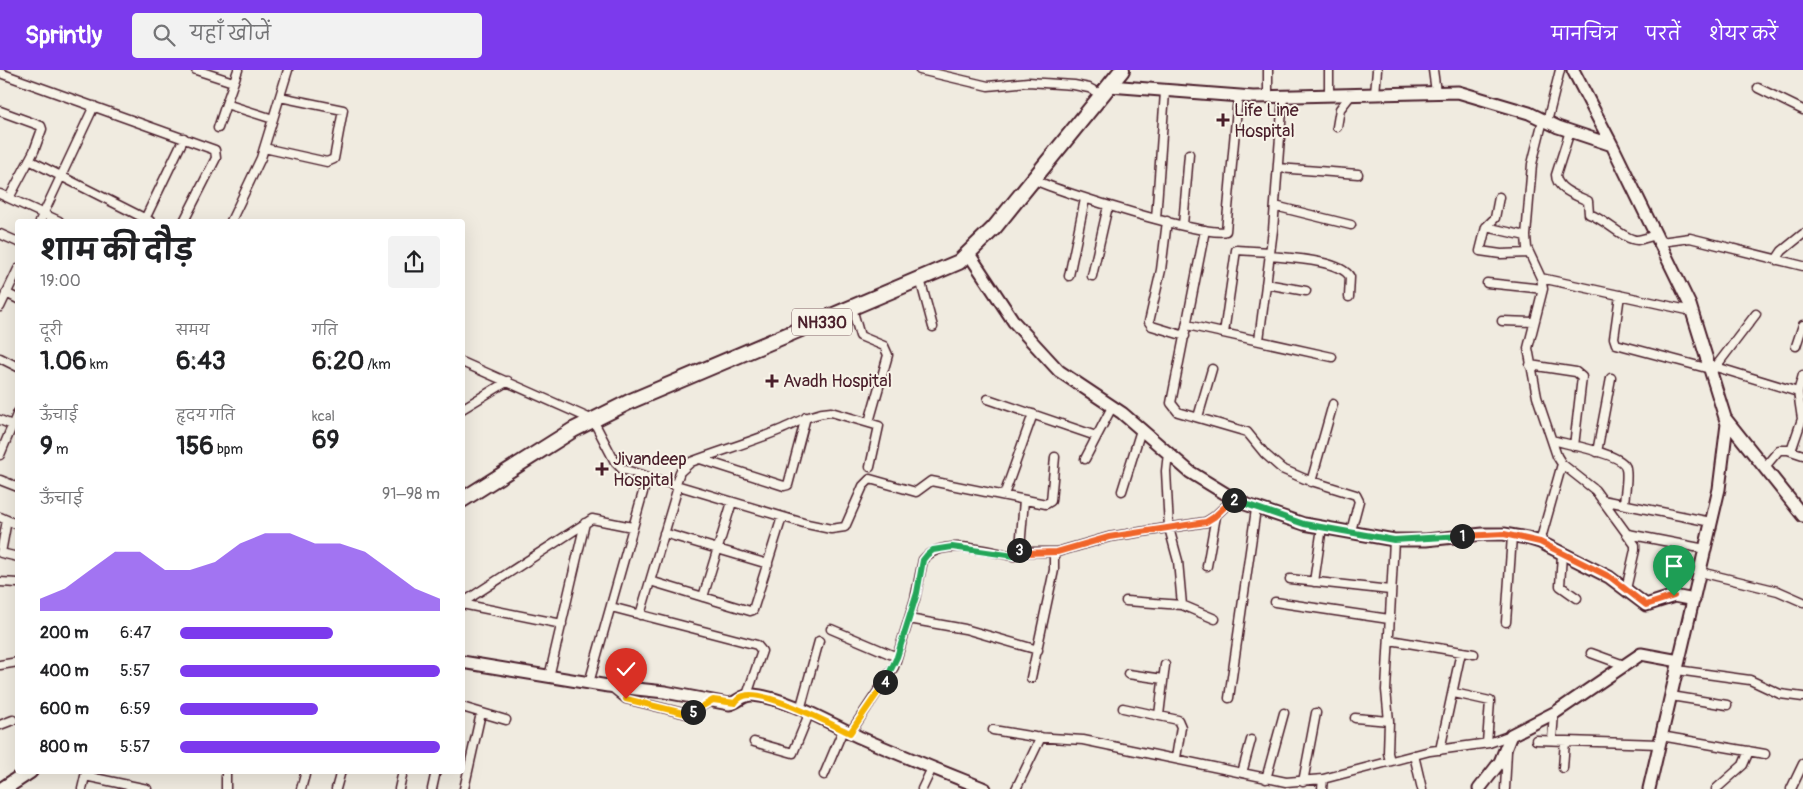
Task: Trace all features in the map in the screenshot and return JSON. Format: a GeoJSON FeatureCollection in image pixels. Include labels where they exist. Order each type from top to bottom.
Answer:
{"type":"FeatureCollection","features":[{"type":"Feature","properties":{"kind":"highway","name":"NH330"},"geometry":{"type":"LineString","coordinates":[[465,498],[593,420],[691,374],[944,270],[969,254],[1035,180],[1122,70]]}},
{"type":"Feature","properties":{"kind":"highway"},"geometry":{"type":"LineString","coordinates":[[2,789],[25,774]]}},
{"type":"Feature","properties":{"kind":"street"},"geometry":{"type":"LineString","coordinates":[[196,70],[233,82]]}},
{"type":"Feature","properties":{"kind":"street"},"geometry":{"type":"LineString","coordinates":[[218,128],[238,70]]}},
{"type":"Feature","properties":{"kind":"street"},"geometry":{"type":"LineString","coordinates":[[232,219],[264,148],[288,70]]}},
{"type":"Feature","properties":{"kind":"street"},"geometry":{"type":"LineString","coordinates":[[920,70],[988,86],[1028,82],[1074,85],[1105,91],[1166,92],[1238,97],[1458,92],[1543,124],[1568,137],[1613,147]]}},
{"type":"Feature","properties":{"kind":"street"},"geometry":{"type":"LineString","coordinates":[[1268,70],[1268,97]]}},
{"type":"Feature","properties":{"kind":"street"},"geometry":{"type":"LineString","coordinates":[[1329,70],[1329,95]]}},
{"type":"Feature","properties":{"kind":"street"},"geometry":{"type":"LineString","coordinates":[[1375,94],[1377,70]]}},
{"type":"Feature","properties":{"kind":"street"},"geometry":{"type":"LineString","coordinates":[[1432,70],[1436,92]]}},
{"type":"Feature","properties":{"kind":"street"},"geometry":{"type":"LineString","coordinates":[[1560,70],[1532,164],[1526,236],[1529,253],[1541,278],[1543,289],[1528,348],[1530,365],[1537,397],[1562,464],[1588,483],[1628,534],[1636,550],[1626,589]]}},
{"type":"Feature","properties":{"kind":"street"},"geometry":{"type":"LineString","coordinates":[[1573,70],[1659,239],[1692,311],[1713,369],[1727,424],[1725,452],[1711,522],[1649,789]]}},
{"type":"Feature","properties":{"kind":"street"},"geometry":{"type":"LineString","coordinates":[[0,73],[211,148],[217,154],[185,219]]}},
{"type":"Feature","properties":{"kind":"street"},"geometry":{"type":"LineString","coordinates":[[1758,88],[1803,110]]}},
{"type":"Feature","properties":{"kind":"street"},"geometry":{"type":"LineString","coordinates":[[1156,218],[1166,92]]}},
{"type":"Feature","properties":{"kind":"street"},"geometry":{"type":"LineString","coordinates":[[1337,127],[1340,109],[1351,95]]}},
{"type":"Feature","properties":{"kind":"street"},"geometry":{"type":"LineString","coordinates":[[264,148],[327,162],[334,159],[343,110],[280,97]]}},
{"type":"Feature","properties":{"kind":"street"},"geometry":{"type":"LineString","coordinates":[[1035,180],[1056,190],[1108,206],[1205,230],[1223,232],[1228,228],[1238,97]]}},
{"type":"Feature","properties":{"kind":"street"},"geometry":{"type":"LineString","coordinates":[[1259,340],[1275,206],[1283,97]]}},
{"type":"Feature","properties":{"kind":"street"},"geometry":{"type":"LineString","coordinates":[[226,104],[273,118]]}},
{"type":"Feature","properties":{"kind":"street"},"geometry":{"type":"LineString","coordinates":[[0,194],[42,218],[94,106]]}},
{"type":"Feature","properties":{"kind":"street"},"geometry":{"type":"LineString","coordinates":[[0,111],[41,126],[42,132],[9,198]]}},
{"type":"Feature","properties":{"kind":"street"},"geometry":{"type":"LineString","coordinates":[[1568,137],[1555,179],[1563,188],[1588,201],[1588,212],[1604,219],[1623,235],[1638,240],[1690,238],[1803,266]]}},
{"type":"Feature","properties":{"kind":"street"},"geometry":{"type":"LineString","coordinates":[[147,219],[184,138]]}},
{"type":"Feature","properties":{"kind":"street"},"geometry":{"type":"LineString","coordinates":[[1183,225],[1189,154]]}},
{"type":"Feature","properties":{"kind":"street"},"geometry":{"type":"LineString","coordinates":[[29,160],[145,219]]}},
{"type":"Feature","properties":{"kind":"street"},"geometry":{"type":"LineString","coordinates":[[1278,168],[1358,174]]}},
{"type":"Feature","properties":{"kind":"street"},"geometry":{"type":"LineString","coordinates":[[1499,197],[1495,218],[1486,227],[1480,251],[1501,254],[1529,253]]}},
{"type":"Feature","properties":{"kind":"street"},"geometry":{"type":"LineString","coordinates":[[1069,276],[1085,199]]}},
{"type":"Feature","properties":{"kind":"street"},"geometry":{"type":"LineString","coordinates":[[1092,276],[1108,206]]}},
{"type":"Feature","properties":{"kind":"street"},"geometry":{"type":"LineString","coordinates":[[1275,206],[1351,225]]}},
{"type":"Feature","properties":{"kind":"street"},"geometry":{"type":"LineString","coordinates":[[1167,221],[1161,270],[1149,322],[1152,326],[1185,336]]}},
{"type":"Feature","properties":{"kind":"street"},"geometry":{"type":"LineString","coordinates":[[1486,227],[1526,236]]}},
{"type":"Feature","properties":{"kind":"street"},"geometry":{"type":"LineString","coordinates":[[1205,230],[1171,403],[1178,412],[1247,432],[1265,454],[1282,469],[1311,482],[1358,498],[1351,531]]}},
{"type":"Feature","properties":{"kind":"street"},"geometry":{"type":"LineString","coordinates":[[0,234],[15,241]]}},
{"type":"Feature","properties":{"kind":"street"},"geometry":{"type":"LineString","coordinates":[[1776,260],[1782,251],[1803,234]]}},
{"type":"Feature","properties":{"kind":"street"},"geometry":{"type":"LineString","coordinates":[[1224,333],[1236,250],[1316,261],[1345,272],[1350,277],[1349,297]]}},
{"type":"Feature","properties":{"kind":"street"},"geometry":{"type":"LineString","coordinates":[[969,254],[1014,322],[1034,346],[1074,383],[1112,407],[1190,472],[1233,499],[1256,509],[1304,524],[1394,540],[1426,540],[1483,534],[1512,536],[1540,542],[1610,577],[1646,605],[1674,596],[1694,600]]}},
{"type":"Feature","properties":{"kind":"street"},"geometry":{"type":"LineString","coordinates":[[0,307],[15,275]]}},
{"type":"Feature","properties":{"kind":"street"},"geometry":{"type":"LineString","coordinates":[[1541,278],[1692,311]]}},
{"type":"Feature","properties":{"kind":"street"},"geometry":{"type":"LineString","coordinates":[[920,279],[933,327]]}},
{"type":"Feature","properties":{"kind":"street"},"geometry":{"type":"LineString","coordinates":[[1487,282],[1543,289]]}},
{"type":"Feature","properties":{"kind":"street"},"geometry":{"type":"LineString","coordinates":[[1266,284],[1306,291]]}},
{"type":"Feature","properties":{"kind":"street"},"geometry":{"type":"LineString","coordinates":[[6,294],[15,298]]}},
{"type":"Feature","properties":{"kind":"street"},"geometry":{"type":"LineString","coordinates":[[1620,295],[1614,338],[1616,344],[1798,392]]}},
{"type":"Feature","properties":{"kind":"street"},"geometry":{"type":"LineString","coordinates":[[852,308],[860,336],[884,346],[888,355],[869,422]]}},
{"type":"Feature","properties":{"kind":"street"},"geometry":{"type":"LineString","coordinates":[[1713,369],[1756,314]]}},
{"type":"Feature","properties":{"kind":"street"},"geometry":{"type":"LineString","coordinates":[[1502,321],[1534,322]]}},
{"type":"Feature","properties":{"kind":"street"},"geometry":{"type":"LineString","coordinates":[[1188,324],[1332,357]]}},
{"type":"Feature","properties":{"kind":"street"},"geometry":{"type":"LineString","coordinates":[[1796,346],[1803,325]]}},
{"type":"Feature","properties":{"kind":"street"},"geometry":{"type":"LineString","coordinates":[[0,358],[15,366]]}},
{"type":"Feature","properties":{"kind":"street"},"geometry":{"type":"LineString","coordinates":[[465,363],[593,420],[615,462],[622,469],[647,478],[807,524],[842,529],[863,486],[870,479],[916,492],[931,481],[1046,504],[1051,501],[1055,457]]}},
{"type":"Feature","properties":{"kind":"street"},"geometry":{"type":"LineString","coordinates":[[1530,365],[1576,372],[1582,377],[1574,446]]}},
{"type":"Feature","properties":{"kind":"street"},"geometry":{"type":"LineString","coordinates":[[1198,418],[1212,369]]}},
{"type":"Feature","properties":{"kind":"street"},"geometry":{"type":"LineString","coordinates":[[1791,451],[1802,419],[1798,392],[1803,375]]}},
{"type":"Feature","properties":{"kind":"street"},"geometry":{"type":"LineString","coordinates":[[1597,452],[1612,378]]}},
{"type":"Feature","properties":{"kind":"street"},"geometry":{"type":"LineString","coordinates":[[465,407],[508,381]]}},
{"type":"Feature","properties":{"kind":"street"},"geometry":{"type":"LineString","coordinates":[[988,399],[1096,436]]}},
{"type":"Feature","properties":{"kind":"street"},"geometry":{"type":"LineString","coordinates":[[1311,482],[1333,404]]}},
{"type":"Feature","properties":{"kind":"street"},"geometry":{"type":"LineString","coordinates":[[1084,459],[1112,407]]}},
{"type":"Feature","properties":{"kind":"street"},"geometry":{"type":"LineString","coordinates":[[640,615],[683,467],[699,459],[781,430],[806,417],[831,412],[877,425],[879,428],[870,467]]}},
{"type":"Feature","properties":{"kind":"street"},"geometry":{"type":"LineString","coordinates":[[1004,495],[1032,414]]}},
{"type":"Feature","properties":{"kind":"street"},"geometry":{"type":"LineString","coordinates":[[1724,416],[1803,516]]}},
{"type":"Feature","properties":{"kind":"street"},"geometry":{"type":"LineString","coordinates":[[699,459],[788,485],[806,417]]}},
{"type":"Feature","properties":{"kind":"street"},"geometry":{"type":"LineString","coordinates":[[0,455],[15,418]]}},
{"type":"Feature","properties":{"kind":"street"},"geometry":{"type":"LineString","coordinates":[[0,420],[12,425]]}},
{"type":"Feature","properties":{"kind":"street"},"geometry":{"type":"LineString","coordinates":[[1122,491],[1141,430]]}},
{"type":"Feature","properties":{"kind":"street"},"geometry":{"type":"LineString","coordinates":[[1552,440],[1614,456],[1624,462],[1626,468],[1624,503]]}},
{"type":"Feature","properties":{"kind":"street"},"geometry":{"type":"LineString","coordinates":[[1764,468],[1779,450],[1803,455]]}},
{"type":"Feature","properties":{"kind":"street"},"geometry":{"type":"LineString","coordinates":[[1168,453],[1166,471],[1169,528],[1178,561],[1182,605]]}},
{"type":"Feature","properties":{"kind":"street"},"geometry":{"type":"LineString","coordinates":[[1540,542],[1562,464]]}},
{"type":"Feature","properties":{"kind":"street"},"geometry":{"type":"LineString","coordinates":[[589,682],[647,478]]}},
{"type":"Feature","properties":{"kind":"street"},"geometry":{"type":"LineString","coordinates":[[0,480],[15,486]]}},
{"type":"Feature","properties":{"kind":"street"},"geometry":{"type":"LineString","coordinates":[[1020,548],[1025,553],[1054,553],[1109,537],[1206,522],[1216,516],[1233,499]]}},
{"type":"Feature","properties":{"kind":"street"},"geometry":{"type":"LineString","coordinates":[[824,775],[847,731],[889,676],[909,619],[923,560],[933,550],[952,547],[1014,556],[1020,548],[1024,500]]}},
{"type":"Feature","properties":{"kind":"street"},"geometry":{"type":"LineString","coordinates":[[1602,500],[1711,522]]}},
{"type":"Feature","properties":{"kind":"street"},"geometry":{"type":"LineString","coordinates":[[703,597],[732,502]]}},
{"type":"Feature","properties":{"kind":"street"},"geometry":{"type":"LineString","coordinates":[[1229,698],[1256,509]]}},
{"type":"Feature","properties":{"kind":"street"},"geometry":{"type":"LineString","coordinates":[[1207,566],[1216,516]]}},
{"type":"Feature","properties":{"kind":"street"},"geometry":{"type":"LineString","coordinates":[[650,581],[750,611],[753,610],[782,517]]}},
{"type":"Feature","properties":{"kind":"street"},"geometry":{"type":"LineString","coordinates":[[4,519],[2,553],[15,555]]}},
{"type":"Feature","properties":{"kind":"street"},"geometry":{"type":"LineString","coordinates":[[465,602],[585,523],[597,519],[632,528]]}},
{"type":"Feature","properties":{"kind":"street"},"geometry":{"type":"LineString","coordinates":[[550,677],[585,523]]}},
{"type":"Feature","properties":{"kind":"street"},"geometry":{"type":"LineString","coordinates":[[1314,582],[1322,527]]}},
{"type":"Feature","properties":{"kind":"street"},"geometry":{"type":"LineString","coordinates":[[664,533],[768,564]]}},
{"type":"Feature","properties":{"kind":"street"},"geometry":{"type":"LineString","coordinates":[[1628,534],[1705,549]]}},
{"type":"Feature","properties":{"kind":"street"},"geometry":{"type":"LineString","coordinates":[[1506,622],[1512,536]]}},
{"type":"Feature","properties":{"kind":"street"},"geometry":{"type":"LineString","coordinates":[[1390,761],[1387,742],[1390,721],[1386,690],[1394,540]]}},
{"type":"Feature","properties":{"kind":"street"},"geometry":{"type":"LineString","coordinates":[[1031,678],[1054,570],[1054,553]]}},
{"type":"Feature","properties":{"kind":"street"},"geometry":{"type":"LineString","coordinates":[[1562,554],[1560,586],[1577,598]]}},
{"type":"Feature","properties":{"kind":"street"},"geometry":{"type":"LineString","coordinates":[[1700,572],[1778,591],[1803,602]]}},
{"type":"Feature","properties":{"kind":"street"},"geometry":{"type":"LineString","coordinates":[[1290,579],[1390,590]]}},
{"type":"Feature","properties":{"kind":"street"},"geometry":{"type":"LineString","coordinates":[[0,582],[15,584]]}},
{"type":"Feature","properties":{"kind":"street"},"geometry":{"type":"LineString","coordinates":[[1126,601],[1182,605],[1216,619]]}},
{"type":"Feature","properties":{"kind":"street"},"geometry":{"type":"LineString","coordinates":[[1275,602],[1389,619]]}},
{"type":"Feature","properties":{"kind":"street"},"geometry":{"type":"LineString","coordinates":[[465,605],[562,624]]}},
{"type":"Feature","properties":{"kind":"street"},"geometry":{"type":"LineString","coordinates":[[611,607],[761,648],[747,695]]}},
{"type":"Feature","properties":{"kind":"street"},"geometry":{"type":"LineString","coordinates":[[909,619],[965,629],[1038,650]]}},
{"type":"Feature","properties":{"kind":"street"},"geometry":{"type":"LineString","coordinates":[[831,629],[897,657]]}},
{"type":"Feature","properties":{"kind":"street"},"geometry":{"type":"LineString","coordinates":[[1390,640],[1474,654]]}},
{"type":"Feature","properties":{"kind":"street"},"geometry":{"type":"LineString","coordinates":[[754,742],[793,753],[819,641]]}},
{"type":"Feature","properties":{"kind":"street"},"geometry":{"type":"LineString","coordinates":[[1440,750],[1454,693],[1461,652]]}},
{"type":"Feature","properties":{"kind":"street"},"geometry":{"type":"LineString","coordinates":[[1591,653],[1624,665]]}},
{"type":"Feature","properties":{"kind":"street"},"geometry":{"type":"LineString","coordinates":[[993,730],[1041,737],[1083,740],[1176,758],[1266,779],[1303,782],[1323,779],[1414,755],[1512,737],[1554,713],[1641,654],[1678,665],[1745,679],[1780,694],[1803,697]]}},
{"type":"Feature","properties":{"kind":"street"},"geometry":{"type":"LineString","coordinates":[[0,665],[15,662]]}},
{"type":"Feature","properties":{"kind":"street"},"geometry":{"type":"LineString","coordinates":[[465,663],[610,686],[666,692],[735,703],[742,696],[747,695],[778,702],[985,789]]}},
{"type":"Feature","properties":{"kind":"street"},"geometry":{"type":"LineString","coordinates":[[1159,715],[1165,665]]}},
{"type":"Feature","properties":{"kind":"street"},"geometry":{"type":"LineString","coordinates":[[1128,674],[1163,679]]}},
{"type":"Feature","properties":{"kind":"street"},"geometry":{"type":"LineString","coordinates":[[610,686],[626,699],[687,714],[713,700]]}},
{"type":"Feature","properties":{"kind":"street"},"geometry":{"type":"LineString","coordinates":[[1454,693],[1490,701],[1487,743]]}},
{"type":"Feature","properties":{"kind":"street"},"geometry":{"type":"LineString","coordinates":[[1671,696],[1727,706]]}},
{"type":"Feature","properties":{"kind":"street"},"geometry":{"type":"LineString","coordinates":[[465,708],[506,720]]}},
{"type":"Feature","properties":{"kind":"street"},"geometry":{"type":"LineString","coordinates":[[1123,708],[1175,719],[1180,723],[1176,758]]}},
{"type":"Feature","properties":{"kind":"street"},"geometry":{"type":"LineString","coordinates":[[464,789],[481,713]]}},
{"type":"Feature","properties":{"kind":"street"},"geometry":{"type":"LineString","coordinates":[[1266,779],[1284,713]]}},
{"type":"Feature","properties":{"kind":"street"},"geometry":{"type":"LineString","coordinates":[[1303,782],[1316,713]]}},
{"type":"Feature","properties":{"kind":"street"},"geometry":{"type":"LineString","coordinates":[[1552,740],[1554,713]]}},
{"type":"Feature","properties":{"kind":"street"},"geometry":{"type":"LineString","coordinates":[[1355,718],[1390,721]]}},
{"type":"Feature","properties":{"kind":"street"},"geometry":{"type":"LineString","coordinates":[[0,725],[13,720]]}},
{"type":"Feature","properties":{"kind":"street"},"geometry":{"type":"LineString","coordinates":[[1016,789],[1041,737]]}},
{"type":"Feature","properties":{"kind":"street"},"geometry":{"type":"LineString","coordinates":[[1479,789],[1500,762],[1512,737]]}},
{"type":"Feature","properties":{"kind":"street"},"geometry":{"type":"LineString","coordinates":[[1505,789],[1512,737]]}},
{"type":"Feature","properties":{"kind":"street"},"geometry":{"type":"LineString","coordinates":[[1242,773],[1251,740]]}},
{"type":"Feature","properties":{"kind":"street"},"geometry":{"type":"LineString","coordinates":[[1536,740],[1660,740],[1765,754]]}},
{"type":"Feature","properties":{"kind":"street"},"geometry":{"type":"LineString","coordinates":[[1563,768],[1565,741]]}},
{"type":"Feature","properties":{"kind":"street"},"geometry":{"type":"LineString","coordinates":[[1716,789],[1743,765],[1749,751]]}},
{"type":"Feature","properties":{"kind":"street"},"geometry":{"type":"LineString","coordinates":[[1414,755],[1422,789]]}},
{"type":"Feature","properties":{"kind":"street"},"geometry":{"type":"LineString","coordinates":[[1791,789],[1803,764]]}},
{"type":"Feature","properties":{"kind":"street"},"geometry":{"type":"LineString","coordinates":[[922,789],[932,768]]}},
{"type":"Feature","properties":{"kind":"street"},"geometry":{"type":"LineString","coordinates":[[82,789],[86,774],[148,789]]}},
{"type":"Feature","properties":{"kind":"street"},"geometry":{"type":"LineString","coordinates":[[226,774],[226,789]]}},
{"type":"Feature","properties":{"kind":"street"},"geometry":{"type":"LineString","coordinates":[[302,789],[305,774]]}},
{"type":"Feature","properties":{"kind":"street"},"geometry":{"type":"LineString","coordinates":[[336,789],[340,774]]}},
{"type":"Feature","properties":{"kind":"street"},"geometry":{"type":"LineString","coordinates":[[399,789],[402,774]]}},
{"type":"Feature","properties":{"kind":"street"},"geometry":{"type":"LineString","coordinates":[[432,789],[435,774]]}},
{"type":"Feature","properties":{"kind":"street"},"geometry":{"type":"LineString","coordinates":[[1322,789],[1323,779]]}},
{"type":"Feature","properties":{"kind":"place","name":"Life Line Hospital"},"geometry":{"type":"Point","coordinates":[1223,120]}},
{"type":"Feature","properties":{"kind":"place","name":"Avadh Hospital"},"geometry":{"type":"Point","coordinates":[772,381]}},
{"type":"Feature","properties":{"kind":"place","name":"Jivandeep Hospital"},"geometry":{"type":"Point","coordinates":[602,469]}},
{"type":"Feature","properties":{"kind":"route"},"geometry":{"type":"LineString","coordinates":[[626,699],[690,714],[713,700],[729,704],[735,703],[742,696],[753,695],[820,718],[850,733],[894,667],[917,593],[923,560],[933,550],[952,547],[1014,556],[1018,554],[1020,548],[1025,553],[1057,552],[1109,537],[1206,522],[1233,499],[1253,508],[1304,524],[1394,540],[1426,540],[1483,534],[1504,534],[1527,538],[1540,542],[1610,577],[1646,605],[1674,596]]}}]}
